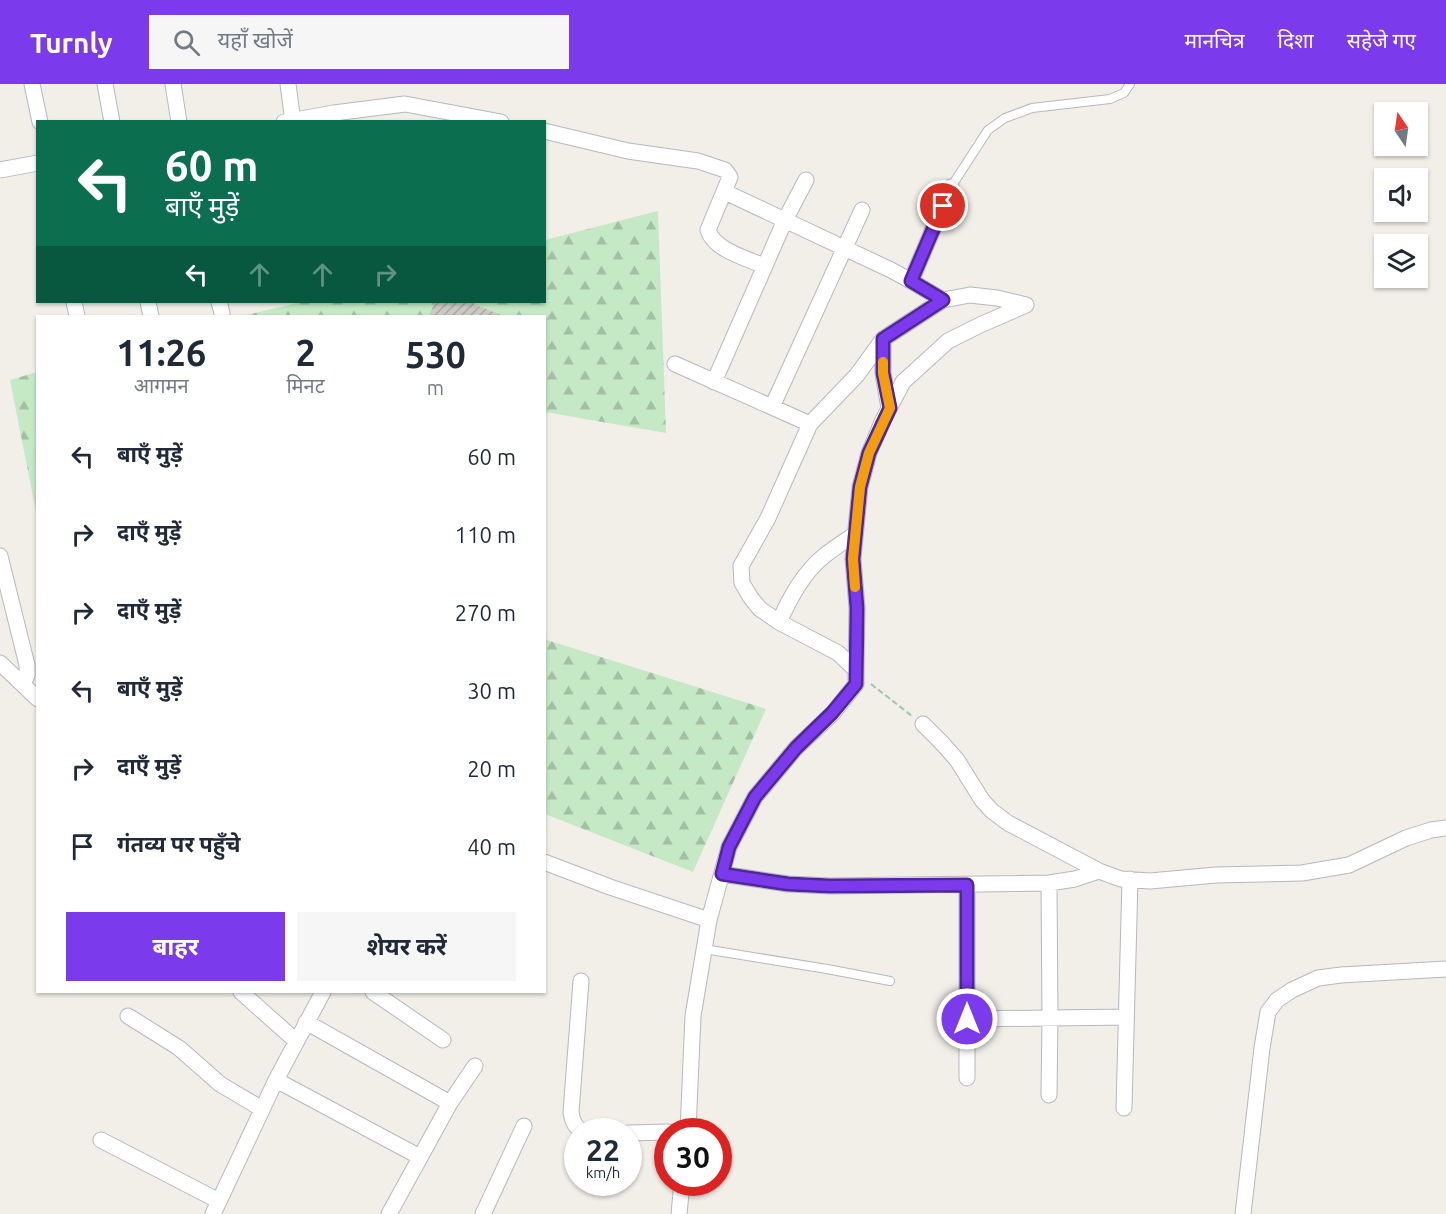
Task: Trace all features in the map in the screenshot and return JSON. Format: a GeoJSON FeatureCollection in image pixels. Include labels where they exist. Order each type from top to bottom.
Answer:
{"type":"FeatureCollection","features":[{"type":"Feature","properties":{"kind":"street"},"geometry":{"type":"LineString","coordinates":[[32,84],[40,120]]}},
{"type":"Feature","properties":{"kind":"street"},"geometry":{"type":"LineString","coordinates":[[105,84],[112,120]]}},
{"type":"Feature","properties":{"kind":"street"},"geometry":{"type":"LineString","coordinates":[[173,84],[179,120]]}},
{"type":"Feature","properties":{"kind":"street"},"geometry":{"type":"LineString","coordinates":[[288,84],[289,120]]}},
{"type":"Feature","properties":{"kind":"street"},"geometry":{"type":"LineString","coordinates":[[295,120],[405,104],[490,120]]}},
{"type":"Feature","properties":{"kind":"street"},"geometry":{"type":"LineString","coordinates":[[546,131],[628,151],[698,161],[725,170],[730,177],[708,230],[710,236],[717,245],[764,266]]}},
{"type":"Feature","properties":{"kind":"street"},"geometry":{"type":"LineString","coordinates":[[0,170],[36,163]]}},
{"type":"Feature","properties":{"kind":"street"},"geometry":{"type":"LineString","coordinates":[[714,382],[764,266],[806,180]]}},
{"type":"Feature","properties":{"kind":"street"},"geometry":{"type":"LineString","coordinates":[[911,281],[951,187]]}},
{"type":"Feature","properties":{"kind":"street"},"geometry":{"type":"LineString","coordinates":[[725,192],[846,248],[943,300]]}},
{"type":"Feature","properties":{"kind":"street"},"geometry":{"type":"LineString","coordinates":[[772,407],[862,210]]}},
{"type":"Feature","properties":{"kind":"street"},"geometry":{"type":"LineString","coordinates":[[689,1118],[693,1016],[709,920],[729,847],[755,797],[796,748],[832,713],[856,684],[857,608],[853,559],[860,487],[869,453],[903,382],[948,341],[1026,305],[970,295],[943,300],[883,339],[857,375],[810,424],[768,518],[741,566],[742,583],[760,609],[779,622],[838,653],[856,670]]}},
{"type":"Feature","properties":{"kind":"street"},"geometry":{"type":"LineString","coordinates":[[883,339],[883,373],[890,408]]}},
{"type":"Feature","properties":{"kind":"street"},"geometry":{"type":"LineString","coordinates":[[675,364],[810,424]]}},
{"type":"Feature","properties":{"kind":"street"},"geometry":{"type":"LineString","coordinates":[[779,622],[800,583],[823,557],[855,534]]}},
{"type":"Feature","properties":{"kind":"street"},"geometry":{"type":"LineString","coordinates":[[0,556],[27,665],[27,675],[23,685]]}},
{"type":"Feature","properties":{"kind":"street"},"geometry":{"type":"LineString","coordinates":[[0,663],[36,697]]}},
{"type":"Feature","properties":{"kind":"street"},"geometry":{"type":"LineString","coordinates":[[923,724],[957,760],[982,800],[992,811],[1008,823],[1100,871],[1121,879],[1150,880],[1216,875],[1302,873],[1349,865],[1406,838],[1446,828]]}},
{"type":"Feature","properties":{"kind":"street"},"geometry":{"type":"LineString","coordinates":[[546,863],[709,920]]}},
{"type":"Feature","properties":{"kind":"street"},"geometry":{"type":"LineString","coordinates":[[722,874],[788,884],[830,886],[967,885],[1049,883],[1075,879],[1100,871]]}},
{"type":"Feature","properties":{"kind":"street"},"geometry":{"type":"LineString","coordinates":[[1124,1108],[1130,879]]}},
{"type":"Feature","properties":{"kind":"street"},"geometry":{"type":"LineString","coordinates":[[1049,883],[1049,1095]]}},
{"type":"Feature","properties":{"kind":"street"},"geometry":{"type":"LineString","coordinates":[[967,885],[967,1078]]}},
{"type":"Feature","properties":{"kind":"street"},"geometry":{"type":"LineString","coordinates":[[1243,1214],[1262,1048],[1268,1012],[1276,1000],[1318,978],[1446,969]]}},
{"type":"Feature","properties":{"kind":"street"},"geometry":{"type":"LineString","coordinates":[[572,1118],[581,981]]}},
{"type":"Feature","properties":{"kind":"street"},"geometry":{"type":"LineString","coordinates":[[242,993],[296,1041]]}},
{"type":"Feature","properties":{"kind":"street"},"geometry":{"type":"LineString","coordinates":[[101,1140],[216,1208],[276,1080],[322,993]]}},
{"type":"Feature","properties":{"kind":"street"},"geometry":{"type":"LineString","coordinates":[[374,993],[443,1040]]}},
{"type":"Feature","properties":{"kind":"street"},"geometry":{"type":"LineString","coordinates":[[128,1016],[179,1048],[220,1084],[262,1109]]}},
{"type":"Feature","properties":{"kind":"street"},"geometry":{"type":"LineString","coordinates":[[967,1019],[1126,1017]]}},
{"type":"Feature","properties":{"kind":"street"},"geometry":{"type":"LineString","coordinates":[[306,1022],[450,1103]]}},
{"type":"Feature","properties":{"kind":"street"},"geometry":{"type":"LineString","coordinates":[[389,1214],[450,1103],[475,1066]]}},
{"type":"Feature","properties":{"kind":"street"},"geometry":{"type":"LineString","coordinates":[[276,1080],[420,1157]]}},
{"type":"Feature","properties":{"kind":"street"},"geometry":{"type":"LineString","coordinates":[[483,1214],[524,1126]]}},
{"type":"Feature","properties":{"kind":"street"},"geometry":{"type":"LineString","coordinates":[[679,1214],[681,1196]]}},
{"type":"Feature","properties":{"kind":"lane"},"geometry":{"type":"LineString","coordinates":[[951,187],[988,130],[1005,118],[1032,108],[1110,99],[1124,93],[1130,84]]}},
{"type":"Feature","properties":{"kind":"lane"},"geometry":{"type":"LineString","coordinates":[[704,949],[890,981]]}},
{"type":"Feature","properties":{"kind":"path"},"geometry":{"type":"LineString","coordinates":[[856,670],[923,724]]}},
{"type":"Feature","properties":{"kind":"green space"},"geometry":{"type":"Polygon","coordinates":[[[658,211],[666,433],[546,412],[546,315],[246,315],[297,303],[546,303],[546,240],[658,211]]]}},
{"type":"Feature","properties":{"kind":"green space"},"geometry":{"type":"Polygon","coordinates":[[[36,373],[36,512],[10,380],[36,373]]]}},
{"type":"Feature","properties":{"kind":"green space"},"geometry":{"type":"Polygon","coordinates":[[[546,640],[766,709],[693,872],[546,814],[546,640]]]}},
{"type":"Feature","properties":{"kind":"building"},"geometry":{"type":"Polygon","coordinates":[[[435,303],[471,303],[501,315],[429,315],[435,303]]]}},
{"type":"Feature","properties":{"kind":"slow traffic"},"geometry":{"type":"LineString","coordinates":[[855,587],[853,559],[860,487],[869,453],[890,408],[883,362]]}},
{"type":"Feature","properties":{"kind":"route"},"geometry":{"type":"LineString","coordinates":[[943,206],[911,281],[943,300],[883,339],[883,373],[890,408],[869,453],[860,487],[853,559],[857,608],[856,684],[832,713],[796,748],[755,797],[729,847],[722,874],[788,884],[830,886],[967,885],[967,1019]]}}]}
